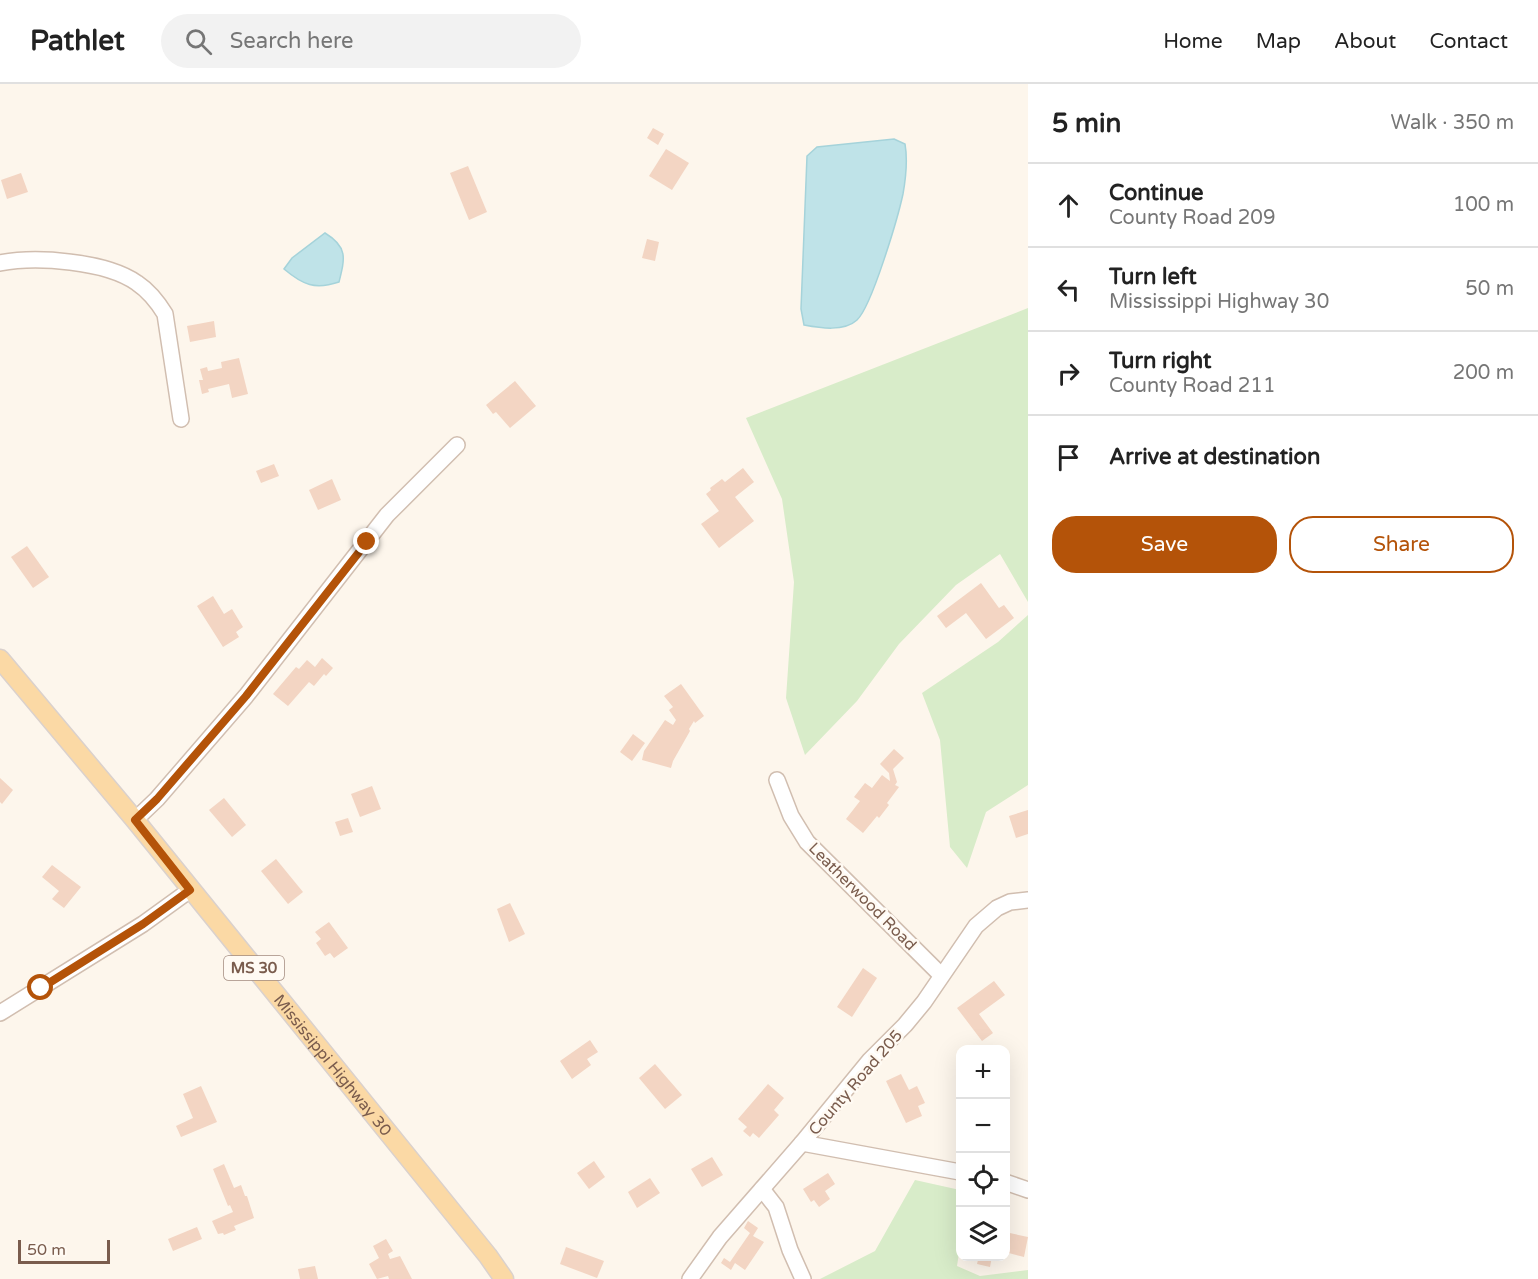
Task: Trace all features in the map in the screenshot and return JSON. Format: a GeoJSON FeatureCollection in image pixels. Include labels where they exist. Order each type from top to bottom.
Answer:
{"type":"FeatureCollection","features":[{"type":"Feature","properties":{"kind":"main road","name":"Mississippi Highway 30"},"geometry":{"type":"LineString","coordinates":[[0,659],[135,820],[488,1256],[504,1279]]}},
{"type":"Feature","properties":{"kind":"street"},"geometry":{"type":"LineString","coordinates":[[0,263],[20,260],[57,261],[117,272],[136,282],[156,299],[165,314],[181,419]]}},
{"type":"Feature","properties":{"kind":"street"},"geometry":{"type":"LineString","coordinates":[[135,820],[157,799],[246,696],[387,515],[457,446]]}},
{"type":"Feature","properties":{"kind":"street","name":"Leatherwood Road"},"geometry":{"type":"LineString","coordinates":[[777,780],[791,816],[807,842],[941,975]]}},
{"type":"Feature","properties":{"kind":"street"},"geometry":{"type":"LineString","coordinates":[[0,1013],[143,924],[190,890]]}},
{"type":"Feature","properties":{"kind":"street","name":"County Road 205"},"geometry":{"type":"LineString","coordinates":[[690,1279],[720,1237],[870,1060],[924,1002],[976,926],[997,908],[1010,902],[1028,900]]}},
{"type":"Feature","properties":{"kind":"street"},"geometry":{"type":"LineString","coordinates":[[802,1143],[956,1171]]}},
{"type":"Feature","properties":{"kind":"street"},"geometry":{"type":"LineString","coordinates":[[1010,1184],[1028,1190]]}},
{"type":"Feature","properties":{"kind":"street"},"geometry":{"type":"LineString","coordinates":[[762,1189],[776,1207],[790,1250],[803,1279]]}},
{"type":"Feature","properties":{"kind":"green space"},"geometry":{"type":"Polygon","coordinates":[[[1028,308],[1028,602],[1000,554],[956,585],[899,644],[857,701],[805,755],[786,698],[794,582],[782,499],[746,418],[1028,308]]]}},
{"type":"Feature","properties":{"kind":"green space"},"geometry":{"type":"Polygon","coordinates":[[[1028,615],[1028,785],[986,812],[967,868],[950,847],[940,740],[922,693],[998,642],[1028,615]]]}},
{"type":"Feature","properties":{"kind":"green space"},"geometry":{"type":"Polygon","coordinates":[[[915,1180],[956,1189],[957,1266],[980,1276],[1028,1270],[1028,1279],[820,1279],[875,1251],[915,1180]]]}},
{"type":"Feature","properties":{"kind":"water"},"geometry":{"type":"Polygon","coordinates":[[[894,139],[905,144],[906,175],[890,240],[870,298],[863,312],[852,324],[839,328],[804,325],[801,309],[807,156],[817,147],[894,139]]]}},
{"type":"Feature","properties":{"kind":"water"},"geometry":{"type":"Polygon","coordinates":[[[325,233],[338,243],[343,254],[339,282],[316,286],[297,279],[284,269],[292,258],[325,233]]]}},
{"type":"Feature","properties":{"kind":"building"},"geometry":{"type":"Polygon","coordinates":[[[653,128],[664,134],[658,145],[647,138],[653,128]]]}},
{"type":"Feature","properties":{"kind":"building"},"geometry":{"type":"Polygon","coordinates":[[[666,149],[689,163],[672,190],[649,176],[666,149]]]}},
{"type":"Feature","properties":{"kind":"building"},"geometry":{"type":"Polygon","coordinates":[[[468,166],[487,212],[469,220],[450,173],[468,166]]]}},
{"type":"Feature","properties":{"kind":"building"},"geometry":{"type":"Polygon","coordinates":[[[21,173],[28,192],[7,199],[1,180],[21,173]]]}},
{"type":"Feature","properties":{"kind":"building"},"geometry":{"type":"Polygon","coordinates":[[[647,239],[659,242],[655,261],[642,258],[647,239]]]}},
{"type":"Feature","properties":{"kind":"building"},"geometry":{"type":"Polygon","coordinates":[[[214,321],[216,337],[190,342],[187,326],[214,321]]]}},
{"type":"Feature","properties":{"kind":"building"},"geometry":{"type":"Polygon","coordinates":[[[239,358],[248,394],[232,398],[229,384],[208,389],[209,392],[202,394],[199,380],[203,380],[200,369],[207,367],[208,371],[222,368],[221,362],[239,358]]]}},
{"type":"Feature","properties":{"kind":"building"},"geometry":{"type":"Polygon","coordinates":[[[515,381],[536,406],[510,428],[496,412],[493,414],[486,405],[515,381]]]}},
{"type":"Feature","properties":{"kind":"building"},"geometry":{"type":"Polygon","coordinates":[[[274,464],[279,476],[261,483],[256,471],[274,464]]]}},
{"type":"Feature","properties":{"kind":"building"},"geometry":{"type":"Polygon","coordinates":[[[743,468],[754,482],[735,497],[754,521],[719,548],[701,524],[719,511],[706,494],[722,479],[725,482],[743,468]]]}},
{"type":"Feature","properties":{"kind":"building"},"geometry":{"type":"Polygon","coordinates":[[[332,479],[341,500],[318,510],[309,490],[332,479]]]}},
{"type":"Feature","properties":{"kind":"building"},"geometry":{"type":"Polygon","coordinates":[[[27,546],[49,577],[33,588],[11,557],[27,546]]]}},
{"type":"Feature","properties":{"kind":"building"},"geometry":{"type":"Polygon","coordinates":[[[981,583],[999,608],[1004,605],[1014,618],[986,639],[966,613],[946,628],[937,616],[981,583]]]}},
{"type":"Feature","properties":{"kind":"building"},"geometry":{"type":"Polygon","coordinates":[[[213,596],[224,614],[232,609],[243,627],[236,632],[239,637],[223,647],[197,606],[213,596]]]}},
{"type":"Feature","properties":{"kind":"building"},"geometry":{"type":"Polygon","coordinates":[[[322,658],[333,668],[326,676],[324,674],[314,686],[309,682],[288,706],[273,694],[296,667],[299,669],[307,660],[315,667],[322,658]]]}},
{"type":"Feature","properties":{"kind":"building"},"geometry":{"type":"Polygon","coordinates":[[[681,684],[704,716],[695,723],[694,721],[671,768],[642,760],[644,751],[665,720],[673,725],[676,720],[669,710],[673,707],[664,696],[681,684]]]}},
{"type":"Feature","properties":{"kind":"building"},"geometry":{"type":"Polygon","coordinates":[[[633,734],[645,743],[632,761],[620,752],[633,734]]]}},
{"type":"Feature","properties":{"kind":"building"},"geometry":{"type":"Polygon","coordinates":[[[894,749],[904,758],[893,769],[897,782],[895,785],[899,787],[879,818],[877,816],[863,833],[846,819],[860,801],[854,797],[865,783],[872,788],[882,775],[890,781],[889,773],[880,764],[894,749]]]}},
{"type":"Feature","properties":{"kind":"building"},"geometry":{"type":"Polygon","coordinates":[[[0,778],[13,790],[2,804],[0,802],[0,778]]]}},
{"type":"Feature","properties":{"kind":"building"},"geometry":{"type":"Polygon","coordinates":[[[372,786],[381,809],[360,817],[351,794],[372,786]]]}},
{"type":"Feature","properties":{"kind":"building"},"geometry":{"type":"Polygon","coordinates":[[[224,798],[246,825],[232,837],[209,810],[224,798]]]}},
{"type":"Feature","properties":{"kind":"building"},"geometry":{"type":"Polygon","coordinates":[[[1028,810],[1028,834],[1016,838],[1009,816],[1028,810]]]}},
{"type":"Feature","properties":{"kind":"building"},"geometry":{"type":"Polygon","coordinates":[[[348,818],[353,832],[340,836],[335,822],[348,818]]]}},
{"type":"Feature","properties":{"kind":"building"},"geometry":{"type":"Polygon","coordinates":[[[276,859],[303,892],[288,904],[261,871],[276,859]]]}},
{"type":"Feature","properties":{"kind":"building"},"geometry":{"type":"Polygon","coordinates":[[[52,865],[81,887],[64,908],[52,899],[59,891],[42,877],[52,865]]]}},
{"type":"Feature","properties":{"kind":"building"},"geometry":{"type":"Polygon","coordinates":[[[510,903],[525,934],[509,942],[497,909],[510,903]]]}},
{"type":"Feature","properties":{"kind":"building"},"geometry":{"type":"Polygon","coordinates":[[[329,922],[348,948],[334,958],[330,953],[325,956],[316,943],[321,939],[315,932],[329,922]]]}},
{"type":"Feature","properties":{"kind":"building"},"geometry":{"type":"Polygon","coordinates":[[[863,968],[877,978],[852,1017],[837,1007],[863,968]]]}},
{"type":"Feature","properties":{"kind":"building"},"geometry":{"type":"Polygon","coordinates":[[[994,981],[1005,995],[979,1014],[993,1033],[982,1041],[957,1008],[994,981]]]}},
{"type":"Feature","properties":{"kind":"building"},"geometry":{"type":"Polygon","coordinates":[[[590,1040],[598,1052],[587,1059],[591,1065],[572,1079],[560,1061],[590,1040]]]}},
{"type":"Feature","properties":{"kind":"building"},"geometry":{"type":"Polygon","coordinates":[[[655,1064],[682,1095],[665,1109],[639,1078],[655,1064]]]}},
{"type":"Feature","properties":{"kind":"building"},"geometry":{"type":"Polygon","coordinates":[[[901,1074],[909,1090],[917,1086],[925,1103],[918,1106],[922,1116],[906,1123],[886,1081],[901,1074]]]}},
{"type":"Feature","properties":{"kind":"building"},"geometry":{"type":"Polygon","coordinates":[[[768,1084],[784,1098],[774,1110],[779,1115],[759,1138],[753,1133],[750,1137],[743,1131],[747,1127],[738,1119],[768,1084]]]}},
{"type":"Feature","properties":{"kind":"building"},"geometry":{"type":"Polygon","coordinates":[[[201,1086],[217,1122],[181,1137],[176,1126],[193,1118],[183,1094],[201,1086]]]}},
{"type":"Feature","properties":{"kind":"building"},"geometry":{"type":"Polygon","coordinates":[[[712,1157],[723,1175],[702,1187],[691,1169],[712,1157]]]}},
{"type":"Feature","properties":{"kind":"building"},"geometry":{"type":"Polygon","coordinates":[[[594,1161],[605,1177],[589,1189],[577,1173],[594,1161]]]}},
{"type":"Feature","properties":{"kind":"building"},"geometry":{"type":"Polygon","coordinates":[[[224,1164],[234,1188],[241,1185],[254,1218],[234,1226],[236,1230],[224,1235],[223,1233],[218,1234],[212,1221],[233,1212],[230,1205],[228,1206],[213,1169],[224,1164]]]}},
{"type":"Feature","properties":{"kind":"building"},"geometry":{"type":"Polygon","coordinates":[[[828,1173],[835,1184],[825,1191],[830,1199],[819,1207],[814,1200],[811,1202],[803,1189],[828,1173]]]}},
{"type":"Feature","properties":{"kind":"building"},"geometry":{"type":"Polygon","coordinates":[[[650,1178],[660,1193],[637,1208],[628,1192],[650,1178]]]}},
{"type":"Feature","properties":{"kind":"building"},"geometry":{"type":"Polygon","coordinates":[[[748,1221],[758,1228],[753,1236],[764,1242],[745,1270],[735,1263],[731,1270],[721,1263],[724,1258],[730,1262],[750,1233],[744,1228],[748,1221]]]}},
{"type":"Feature","properties":{"kind":"building"},"geometry":{"type":"Polygon","coordinates":[[[197,1227],[202,1239],[173,1251],[168,1239],[197,1227]]]}},
{"type":"Feature","properties":{"kind":"building"},"geometry":{"type":"Polygon","coordinates":[[[1010,1233],[1028,1237],[1024,1257],[1010,1253],[1010,1233]]]}},
{"type":"Feature","properties":{"kind":"building"},"geometry":{"type":"Polygon","coordinates":[[[386,1239],[393,1251],[388,1254],[390,1259],[400,1256],[412,1279],[389,1279],[388,1276],[377,1279],[369,1264],[379,1258],[373,1246],[386,1239]]]}},
{"type":"Feature","properties":{"kind":"building"},"geometry":{"type":"Polygon","coordinates":[[[566,1247],[604,1261],[597,1278],[560,1264],[566,1247]]]}},
{"type":"Feature","properties":{"kind":"building"},"geometry":{"type":"Polygon","coordinates":[[[978,1261],[991,1261],[990,1267],[977,1264],[978,1261]]]}},
{"type":"Feature","properties":{"kind":"building"},"geometry":{"type":"Polygon","coordinates":[[[315,1266],[318,1279],[300,1279],[298,1269],[315,1266]]]}},
{"type":"Feature","properties":{"kind":"route"},"geometry":{"type":"LineString","coordinates":[[41,988],[143,924],[190,890],[135,820],[157,799],[246,696],[367,542]]}}]}
